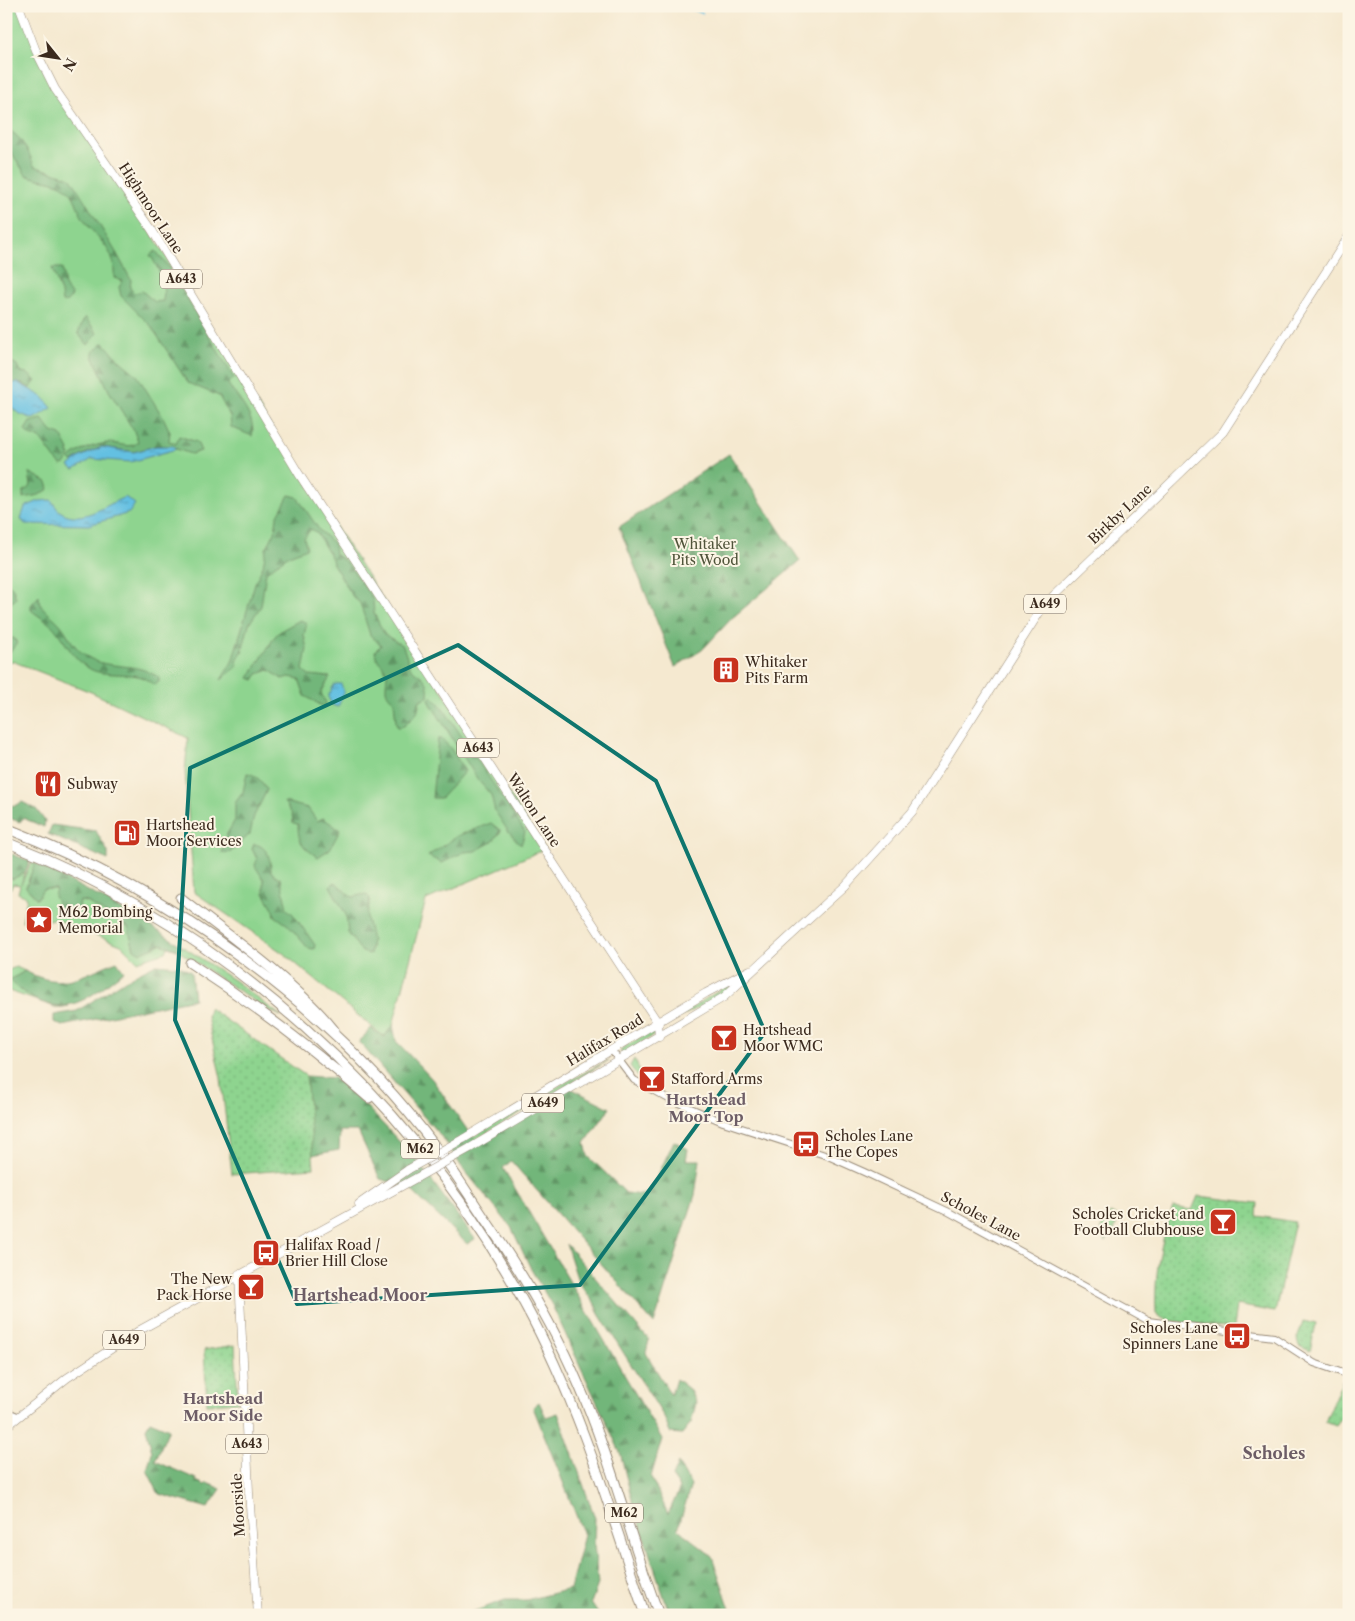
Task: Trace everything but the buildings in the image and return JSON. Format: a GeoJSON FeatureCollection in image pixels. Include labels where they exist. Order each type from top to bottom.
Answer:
{"type":"FeatureCollection","features":[{"type":"Feature","properties":{"kind":"highway","name":"M62"},"geometry":{"type":"LineString","coordinates":[[6,828],[91,865],[173,912],[260,973],[313,1016],[351,1052],[378,1079],[437,1148],[508,1252],[577,1381],[599,1437],[659,1615]]}},
{"type":"Feature","properties":{"kind":"highway","name":"M62"},"geometry":{"type":"LineString","coordinates":[[6,842],[116,893],[241,975],[333,1054],[399,1124],[451,1189],[524,1303],[567,1395],[594,1462],[645,1615]]}},
{"type":"Feature","properties":{"kind":"highway"},"geometry":{"type":"LineString","coordinates":[[182,898],[299,994],[326,1019],[351,1052]]}},
{"type":"Feature","properties":{"kind":"highway"},"geometry":{"type":"LineString","coordinates":[[190,963],[253,1004],[291,1033],[399,1124]]}},
{"type":"Feature","properties":{"kind":"main road","name":"Highmoor Lane"},"geometry":{"type":"LineString","coordinates":[[19,6],[36,51],[55,90],[152,230],[299,474]]}},
{"type":"Feature","properties":{"kind":"main road","name":"Birkby Lane"},"geometry":{"type":"LineString","coordinates":[[912,812],[1044,605],[1223,432],[1349,236]]}},
{"type":"Feature","properties":{"kind":"main road","name":"Walton Lane"},"geometry":{"type":"LineString","coordinates":[[299,474],[658,1023],[659,1037]]}},
{"type":"Feature","properties":{"kind":"main road","name":"Halifax Road"},"geometry":{"type":"LineString","coordinates":[[337,1220],[470,1148],[530,1111],[697,1015],[724,997],[845,886],[912,812]]}},
{"type":"Feature","properties":{"kind":"main road","name":"Halifax Road"},"geometry":{"type":"LineString","coordinates":[[337,1220],[409,1169],[612,1051],[706,993],[761,964]]}},
{"type":"Feature","properties":{"kind":"main road"},"geometry":{"type":"LineString","coordinates":[[658,1023],[666,1026],[697,1015]]}},
{"type":"Feature","properties":{"kind":"main road","name":"Scholes Lane"},"geometry":{"type":"LineString","coordinates":[[612,1051],[634,1080],[667,1098],[723,1122],[828,1156],[872,1176],[947,1211],[1148,1321],[1274,1337],[1314,1363],[1349,1375]]}},
{"type":"Feature","properties":{"kind":"main road","name":"A649"},"geometry":{"type":"LineString","coordinates":[[6,1427],[17,1416],[101,1354],[174,1309],[337,1220]]}},
{"type":"Feature","properties":{"kind":"main road","name":"Moorside"},"geometry":{"type":"LineString","coordinates":[[239,1274],[249,1492],[258,1615]]}},
{"type":"Feature","properties":{"kind":"main road"},"geometry":{"type":"LineString","coordinates":[[6,1411],[17,1416]]}},
{"type":"Feature","properties":{"kind":"highlighted area"},"geometry":{"type":"Polygon","coordinates":[[[458,645],[656,781],[765,1032],[580,1285],[297,1304],[175,1020],[190,768],[458,645]]]}},
{"type":"Feature","properties":{"kind":"green space"},"geometry":{"type":"Polygon","coordinates":[[[6,6],[19,6],[55,89],[115,174],[275,433],[545,849],[426,900],[393,1025],[384,1037],[283,953],[194,892],[185,771],[188,738],[91,692],[12,661],[6,664],[6,6]]]}},
{"type":"Feature","properties":{"kind":"green space"},"geometry":{"type":"Polygon","coordinates":[[[6,128],[24,144],[34,166],[71,178],[131,280],[130,288],[135,293],[142,291],[155,302],[163,301],[164,295],[161,277],[150,255],[156,251],[167,265],[234,378],[228,384],[249,415],[253,429],[252,436],[231,427],[230,416],[219,396],[188,383],[151,326],[121,296],[119,287],[123,281],[114,278],[114,268],[109,252],[83,218],[72,194],[61,185],[26,175],[6,144],[6,128]]]}},
{"type":"Feature","properties":{"kind":"green space"},"geometry":{"type":"Polygon","coordinates":[[[52,268],[62,268],[65,286],[72,296],[65,303],[62,302],[61,293],[52,268]]]}},
{"type":"Feature","properties":{"kind":"green space"},"geometry":{"type":"Polygon","coordinates":[[[85,317],[97,333],[88,345],[78,333],[85,317]]]}},
{"type":"Feature","properties":{"kind":"green space"},"geometry":{"type":"Polygon","coordinates":[[[103,342],[119,360],[137,375],[164,419],[170,432],[169,441],[176,444],[179,436],[197,442],[201,451],[191,454],[175,447],[156,446],[134,452],[102,447],[72,462],[69,459],[81,451],[97,445],[111,443],[131,445],[138,442],[134,431],[109,391],[93,356],[93,352],[103,342]]]}},
{"type":"Feature","properties":{"kind":"green space"},"geometry":{"type":"Polygon","coordinates":[[[10,361],[17,365],[20,372],[27,373],[36,381],[30,388],[23,384],[10,383],[6,386],[6,367],[10,371],[12,370],[7,364],[10,361]]]}},
{"type":"Feature","properties":{"kind":"green space"},"geometry":{"type":"Polygon","coordinates":[[[42,419],[52,432],[61,435],[69,450],[68,453],[70,454],[65,464],[61,465],[55,459],[39,437],[29,435],[25,430],[30,422],[42,419]]]}},
{"type":"Feature","properties":{"kind":"green space","name":"Whitaker Pits Wood"},"geometry":{"type":"Polygon","coordinates":[[[729,454],[800,561],[732,618],[702,650],[675,667],[619,527],[729,454]]]}},
{"type":"Feature","properties":{"kind":"green space"},"geometry":{"type":"Polygon","coordinates":[[[29,472],[47,482],[49,489],[39,495],[23,498],[23,492],[31,486],[29,472]]]}},
{"type":"Feature","properties":{"kind":"green space"},"geometry":{"type":"Polygon","coordinates":[[[289,495],[297,497],[320,531],[334,544],[335,554],[347,563],[373,600],[374,613],[384,634],[403,646],[410,667],[428,685],[428,697],[420,700],[417,713],[404,726],[398,727],[396,723],[394,701],[387,692],[387,673],[376,655],[375,651],[381,645],[370,635],[360,603],[353,597],[317,533],[311,529],[304,538],[307,548],[289,555],[266,572],[261,606],[249,624],[242,652],[237,660],[238,666],[221,680],[232,662],[255,583],[263,566],[266,549],[275,532],[277,517],[289,495]]]}},
{"type":"Feature","properties":{"kind":"green space"},"geometry":{"type":"Polygon","coordinates":[[[6,582],[13,588],[16,599],[6,606],[6,582]]]}},
{"type":"Feature","properties":{"kind":"green space"},"geometry":{"type":"Polygon","coordinates":[[[39,596],[43,608],[61,626],[84,655],[99,662],[143,670],[159,677],[159,682],[153,685],[140,677],[97,672],[84,665],[53,626],[31,610],[31,605],[39,596]]]}},
{"type":"Feature","properties":{"kind":"green space"},"geometry":{"type":"Polygon","coordinates":[[[300,620],[307,623],[304,635],[307,649],[303,670],[309,675],[330,677],[321,693],[326,703],[324,707],[305,696],[299,679],[289,677],[282,679],[269,670],[258,674],[254,680],[249,678],[275,636],[300,620]]]}},
{"type":"Feature","properties":{"kind":"green space"},"geometry":{"type":"Polygon","coordinates":[[[14,638],[17,643],[6,657],[6,639],[14,638]]]}},
{"type":"Feature","properties":{"kind":"green space"},"geometry":{"type":"Polygon","coordinates":[[[432,696],[443,708],[525,832],[521,845],[508,831],[495,811],[491,795],[478,780],[431,704],[429,699],[432,696]]]}},
{"type":"Feature","properties":{"kind":"green space"},"geometry":{"type":"Polygon","coordinates":[[[438,739],[442,739],[451,749],[465,771],[441,798],[432,798],[438,739]]]}},
{"type":"Feature","properties":{"kind":"green space"},"geometry":{"type":"Polygon","coordinates":[[[247,773],[256,777],[267,790],[254,816],[250,834],[231,852],[222,853],[227,834],[235,820],[235,803],[243,792],[247,773]]]}},
{"type":"Feature","properties":{"kind":"green space"},"geometry":{"type":"Polygon","coordinates":[[[22,802],[36,809],[45,821],[44,827],[23,818],[20,822],[6,817],[6,803],[14,806],[22,802]]]}},
{"type":"Feature","properties":{"kind":"green space"},"geometry":{"type":"Polygon","coordinates":[[[284,802],[308,808],[317,821],[323,818],[340,830],[330,849],[318,857],[302,844],[298,824],[293,823],[292,814],[284,802]]]}},
{"type":"Feature","properties":{"kind":"green space"},"geometry":{"type":"Polygon","coordinates":[[[491,823],[501,831],[492,842],[475,851],[464,852],[442,863],[428,856],[457,836],[491,823]]]}},
{"type":"Feature","properties":{"kind":"green space"},"geometry":{"type":"Polygon","coordinates":[[[52,825],[96,831],[108,852],[108,860],[48,834],[52,825]]]}},
{"type":"Feature","properties":{"kind":"green space"},"geometry":{"type":"Polygon","coordinates":[[[254,844],[259,845],[268,854],[271,872],[281,879],[287,909],[293,914],[315,945],[314,949],[308,948],[288,925],[275,916],[274,910],[264,893],[264,880],[255,866],[257,859],[252,849],[254,844]]]}},
{"type":"Feature","properties":{"kind":"green space"},"geometry":{"type":"Polygon","coordinates":[[[6,852],[30,861],[25,872],[13,879],[6,877],[6,852]]]}},
{"type":"Feature","properties":{"kind":"green space"},"geometry":{"type":"Polygon","coordinates":[[[31,863],[35,863],[26,887],[37,899],[43,889],[56,889],[79,908],[80,900],[87,902],[128,927],[134,949],[161,944],[179,950],[182,946],[235,981],[281,1016],[268,1010],[177,950],[168,947],[166,952],[137,961],[121,945],[61,921],[53,919],[31,924],[31,921],[22,921],[27,897],[18,893],[20,885],[13,884],[6,891],[6,877],[13,879],[25,872],[21,884],[31,863]]]}},
{"type":"Feature","properties":{"kind":"green space"},"geometry":{"type":"Polygon","coordinates":[[[35,863],[128,913],[182,946],[179,950],[161,944],[140,953],[134,949],[128,927],[87,902],[80,901],[79,907],[86,917],[84,921],[60,910],[54,896],[56,889],[43,889],[37,899],[26,887],[35,863]]]}},
{"type":"Feature","properties":{"kind":"green space"},"geometry":{"type":"Polygon","coordinates":[[[335,882],[352,897],[366,894],[370,898],[367,918],[372,941],[370,954],[362,952],[348,933],[346,915],[330,886],[335,882]]]}},
{"type":"Feature","properties":{"kind":"green space"},"geometry":{"type":"Polygon","coordinates":[[[117,961],[124,971],[86,999],[65,1005],[41,1002],[24,992],[10,980],[25,971],[38,977],[61,981],[82,976],[117,961]]]}},
{"type":"Feature","properties":{"kind":"green space"},"geometry":{"type":"Polygon","coordinates":[[[156,964],[180,966],[191,972],[194,999],[62,1026],[54,1022],[54,1015],[77,1011],[125,980],[156,964]]]}},
{"type":"Feature","properties":{"kind":"green space"},"geometry":{"type":"Polygon","coordinates":[[[16,967],[25,971],[10,980],[53,1006],[6,990],[6,971],[16,967]]]}},
{"type":"Feature","properties":{"kind":"green space"},"geometry":{"type":"Polygon","coordinates":[[[731,983],[733,984],[731,988],[702,1006],[669,1022],[731,983]]]}},
{"type":"Feature","properties":{"kind":"green space"},"geometry":{"type":"Polygon","coordinates":[[[209,1008],[306,1076],[314,1168],[232,1174],[221,1078],[207,1017],[209,1008]]]}},
{"type":"Feature","properties":{"kind":"green space"},"geometry":{"type":"Polygon","coordinates":[[[393,1025],[396,1041],[432,1079],[477,1144],[570,1088],[610,1108],[585,1143],[588,1156],[626,1193],[641,1195],[650,1192],[674,1141],[688,1149],[686,1160],[700,1160],[695,1195],[654,1324],[511,1161],[503,1168],[662,1439],[651,1477],[668,1514],[680,1488],[672,1477],[678,1463],[691,1485],[678,1529],[712,1556],[731,1612],[730,1615],[670,1615],[633,1504],[620,1452],[552,1305],[532,1271],[511,1227],[461,1166],[445,1141],[359,1042],[371,1028],[384,1037],[393,1025]]]}},
{"type":"Feature","properties":{"kind":"green space"},"geometry":{"type":"Polygon","coordinates":[[[651,1031],[655,1031],[656,1034],[623,1054],[621,1053],[621,1049],[651,1031]]]}},
{"type":"Feature","properties":{"kind":"green space"},"geometry":{"type":"Polygon","coordinates":[[[634,1059],[642,1074],[638,1077],[630,1066],[634,1059]]]}},
{"type":"Feature","properties":{"kind":"green space"},"geometry":{"type":"Polygon","coordinates":[[[609,1060],[466,1145],[464,1142],[560,1085],[609,1060]]]}},
{"type":"Feature","properties":{"kind":"green space"},"geometry":{"type":"Polygon","coordinates":[[[306,1076],[334,1078],[362,1102],[415,1158],[475,1239],[467,1244],[409,1188],[380,1179],[358,1131],[340,1131],[339,1150],[312,1155],[306,1076]]]}},
{"type":"Feature","properties":{"kind":"green space"},"geometry":{"type":"Polygon","coordinates":[[[1198,1196],[1258,1203],[1257,1216],[1295,1222],[1275,1312],[1237,1305],[1234,1328],[1172,1321],[1162,1318],[1156,1313],[1156,1286],[1159,1260],[1173,1207],[1192,1210],[1198,1196]]]}},
{"type":"Feature","properties":{"kind":"green space"},"geometry":{"type":"Polygon","coordinates":[[[1110,1213],[1118,1217],[1114,1231],[1105,1242],[1101,1228],[1110,1213]]]}},
{"type":"Feature","properties":{"kind":"green space"},"geometry":{"type":"Polygon","coordinates":[[[566,1244],[649,1340],[646,1353],[671,1395],[676,1379],[689,1389],[696,1403],[691,1423],[682,1434],[670,1433],[664,1417],[599,1314],[595,1304],[578,1281],[566,1244]]]}},
{"type":"Feature","properties":{"kind":"green space"},"geometry":{"type":"Polygon","coordinates":[[[1303,1321],[1316,1324],[1310,1351],[1299,1346],[1297,1340],[1303,1321]]]}},
{"type":"Feature","properties":{"kind":"green space"},"geometry":{"type":"Polygon","coordinates":[[[235,1345],[238,1402],[207,1404],[204,1350],[235,1345]]]}},
{"type":"Feature","properties":{"kind":"green space"},"geometry":{"type":"Polygon","coordinates":[[[1343,1379],[1349,1380],[1348,1398],[1343,1415],[1336,1426],[1325,1422],[1343,1379]]]}},
{"type":"Feature","properties":{"kind":"green space"},"geometry":{"type":"Polygon","coordinates":[[[539,1402],[546,1417],[558,1413],[595,1518],[594,1544],[598,1584],[591,1603],[599,1615],[537,1615],[535,1611],[517,1615],[464,1615],[505,1600],[526,1600],[570,1589],[584,1535],[533,1407],[539,1402]]]}},
{"type":"Feature","properties":{"kind":"green space"},"geometry":{"type":"Polygon","coordinates":[[[150,1421],[169,1429],[155,1461],[196,1479],[196,1481],[205,1485],[207,1483],[221,1489],[208,1508],[159,1494],[147,1470],[152,1452],[146,1428],[150,1421]]]}},
{"type":"Feature","properties":{"kind":"water"},"geometry":{"type":"Polygon","coordinates":[[[17,382],[43,397],[52,408],[33,419],[18,413],[6,403],[6,386],[17,382]]]}},
{"type":"Feature","properties":{"kind":"water"},"geometry":{"type":"Polygon","coordinates":[[[156,446],[173,446],[176,449],[131,462],[92,459],[74,470],[69,466],[80,457],[102,447],[134,452],[156,446]]]}},
{"type":"Feature","properties":{"kind":"water"},"geometry":{"type":"Polygon","coordinates":[[[125,497],[135,504],[129,513],[89,525],[25,524],[21,519],[25,507],[39,501],[51,500],[61,512],[77,516],[94,512],[125,497]]]}},
{"type":"Feature","properties":{"kind":"water"},"geometry":{"type":"Polygon","coordinates":[[[341,684],[344,692],[338,707],[332,705],[328,697],[334,685],[341,684]]]}},
{"type":"Feature","properties":{"kind":"waterway"},"geometry":{"type":"LineString","coordinates":[[685,6],[702,13]]}},
{"type":"Feature","properties":{"kind":"place","name":"Whitaker Pits Farm"},"geometry":{"type":"Point","coordinates":[726,670]}},
{"type":"Feature","properties":{"kind":"place","name":"Subway"},"geometry":{"type":"Point","coordinates":[48,784]}},
{"type":"Feature","properties":{"kind":"place","name":"Hartshead Moor Services"},"geometry":{"type":"Point","coordinates":[127,833]}},
{"type":"Feature","properties":{"kind":"place","name":"M62 Bombing Memorial"},"geometry":{"type":"Point","coordinates":[39,920]}},
{"type":"Feature","properties":{"kind":"place","name":"Hartshead Moor WMC"},"geometry":{"type":"Point","coordinates":[724,1038]}},
{"type":"Feature","properties":{"kind":"place","name":"Stafford Arms"},"geometry":{"type":"Point","coordinates":[652,1079]}},
{"type":"Feature","properties":{"kind":"place","name":"Scholes Lane The Copes"},"geometry":{"type":"Point","coordinates":[806,1144]}},
{"type":"Feature","properties":{"kind":"place","name":"Scholes Cricket and Football Clubhouse"},"geometry":{"type":"Point","coordinates":[1223,1222]}},
{"type":"Feature","properties":{"kind":"place","name":"Halifax Road / Brier Hill Close"},"geometry":{"type":"Point","coordinates":[266,1253]}},
{"type":"Feature","properties":{"kind":"place","name":"The New Pack Horse"},"geometry":{"type":"Point","coordinates":[251,1287]}},
{"type":"Feature","properties":{"kind":"place","name":"Scholes Lane Spinners Lane"},"geometry":{"type":"Point","coordinates":[1237,1336]}},
{"type":"Feature","properties":{"kind":"district","name":"Hartshead Moor Top"},"geometry":{"type":"Point","coordinates":[706,1108]}},
{"type":"Feature","properties":{"kind":"district","name":"Hartshead Moor"},"geometry":{"type":"Point","coordinates":[360,1295]}},
{"type":"Feature","properties":{"kind":"district","name":"Hartshead Moor Side"},"geometry":{"type":"Point","coordinates":[223,1408]}},
{"type":"Feature","properties":{"kind":"district","name":"Scholes"},"geometry":{"type":"Point","coordinates":[1274,1453]}}]}
